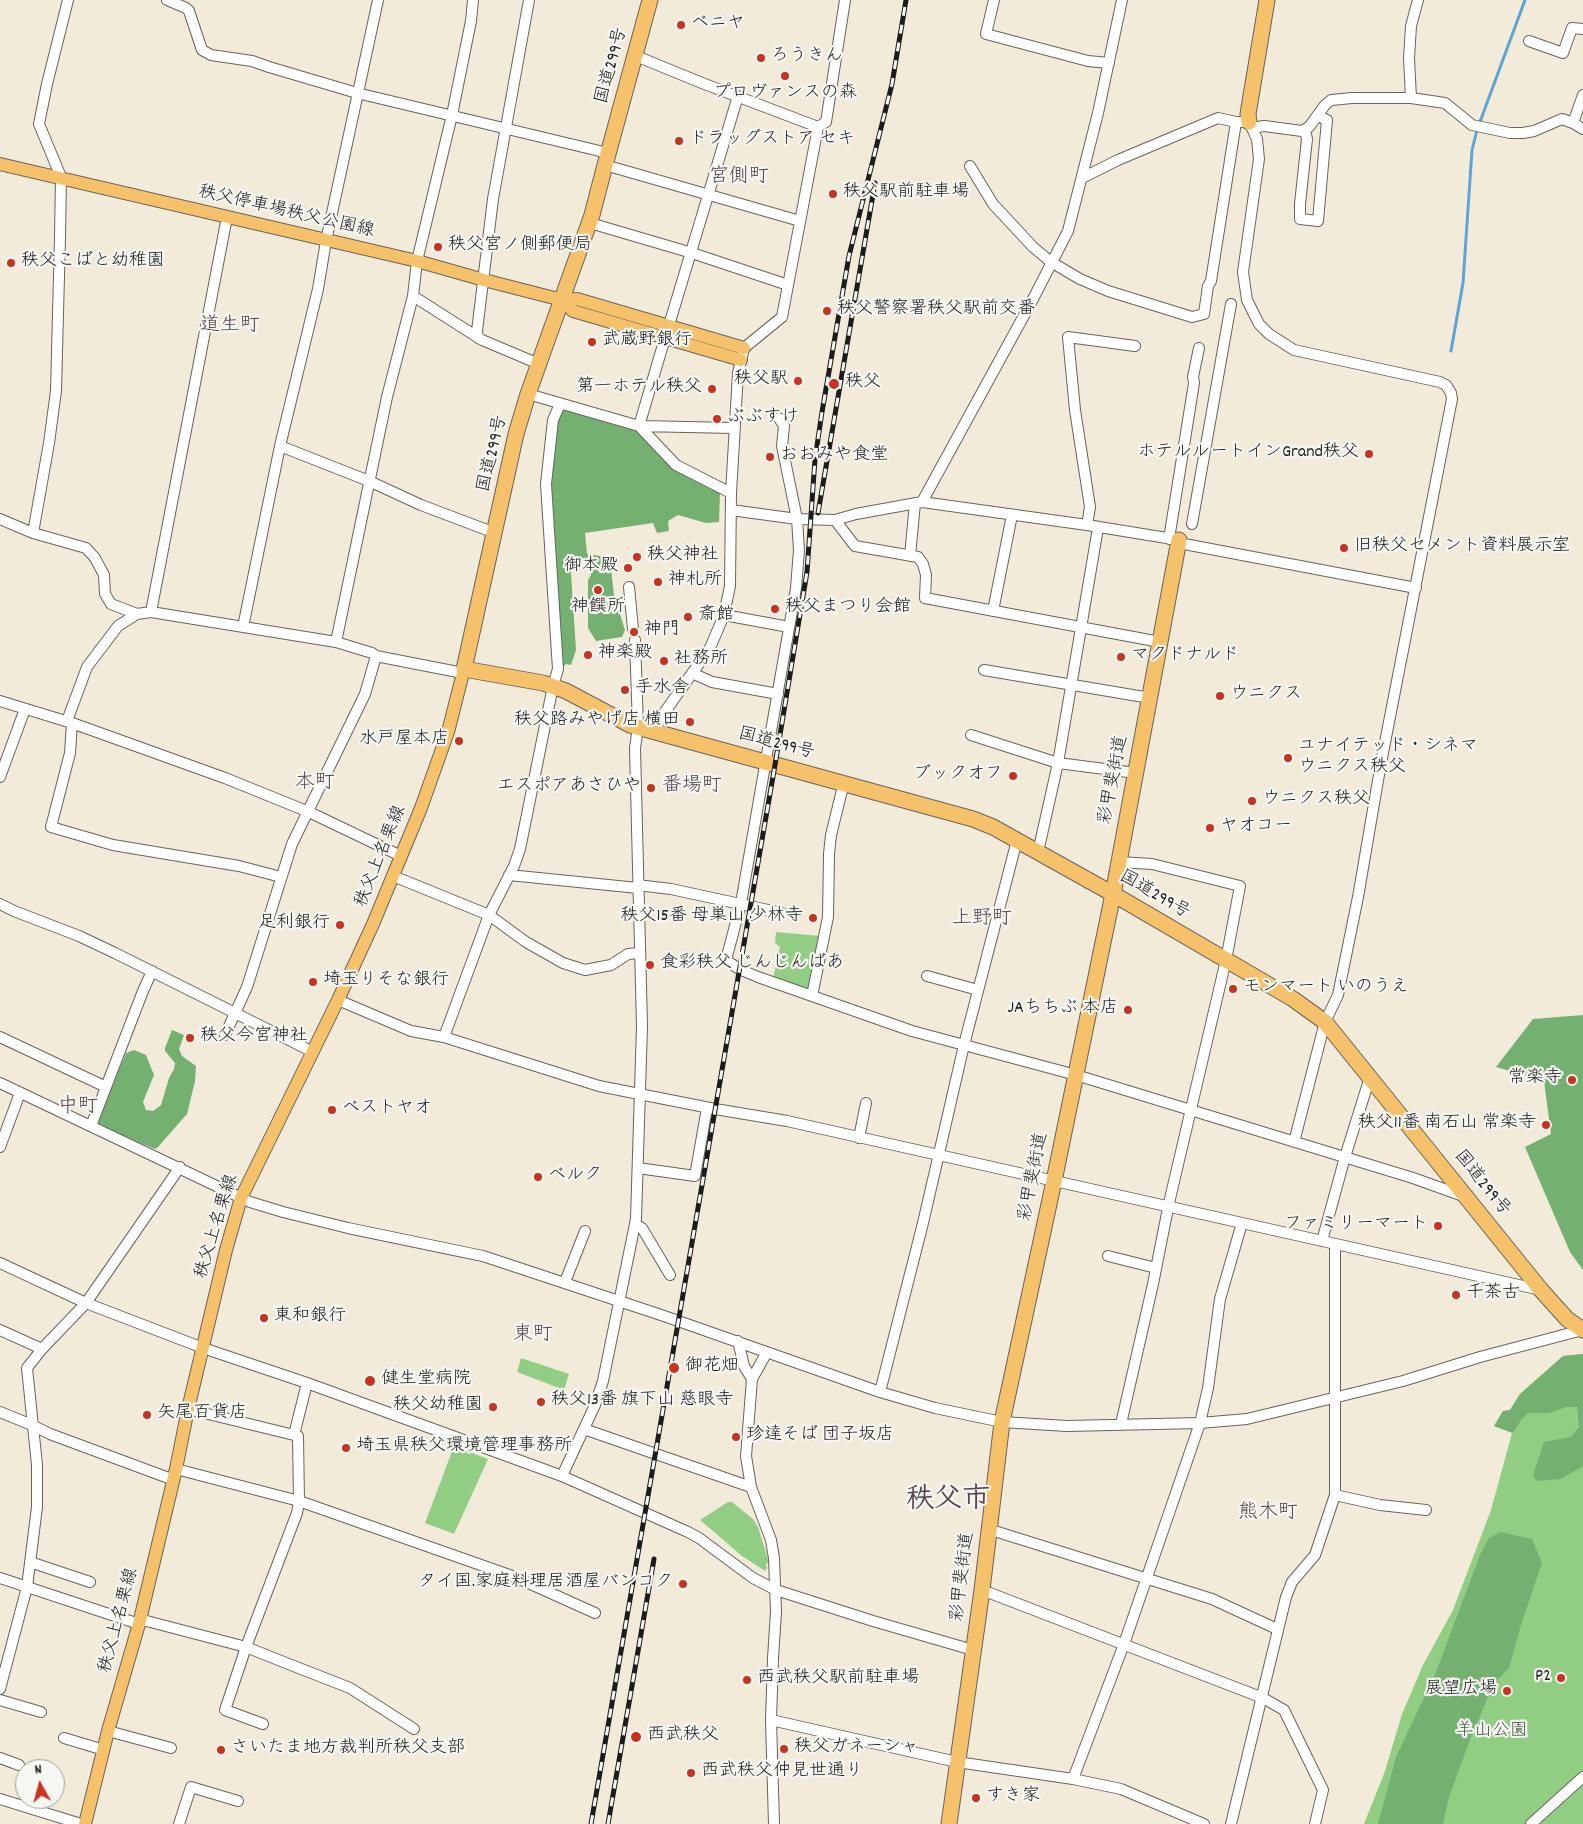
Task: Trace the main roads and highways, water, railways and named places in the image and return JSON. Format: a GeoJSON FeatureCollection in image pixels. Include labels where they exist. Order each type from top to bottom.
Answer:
{"type":"FeatureCollection","features":[{"type":"Feature","properties":{"kind":"highway","name":"国道299号"},"geometry":{"type":"LineString","coordinates":[[650,0],[590,223],[538,364],[516,434],[464,671],[531,680],[553,686],[645,728],[973,819],[1017,840],[1293,999],[1325,1022],[1469,1198],[1541,1290],[1567,1319],[1583,1330]]}},
{"type":"Feature","properties":{"kind":"highway"},"geometry":{"type":"LineString","coordinates":[[1246,124],[1267,0]]}},
{"type":"Feature","properties":{"kind":"highway","name":"彩甲斐街道"},"geometry":{"type":"LineString","coordinates":[[949,1824],[956,1762],[982,1590],[1002,1422],[1113,894],[1160,642],[1176,540]]}},
{"type":"Feature","properties":{"kind":"main road","name":"秩父停車場秩父公園線"},"geometry":{"type":"LineString","coordinates":[[0,164],[417,261],[562,300],[577,299],[669,325],[742,354],[665,338],[573,311],[562,300]]}},
{"type":"Feature","properties":{"kind":"main road","name":"秩父上名栗線"},"geometry":{"type":"LineString","coordinates":[[85,1824],[108,1731],[139,1621],[226,1250],[242,1198],[338,1000],[402,856],[448,732],[464,671]]}},
{"type":"Feature","properties":{"kind":"waterway"},"geometry":{"type":"LineString","coordinates":[[1451,351],[1463,283],[1472,150],[1477,130],[1525,0]]}},
{"type":"Feature","properties":{"kind":"railway"},"geometry":{"type":"LineString","coordinates":[[591,1824],[807,572],[815,459],[822,412],[849,256],[892,84],[906,0]]}},
{"type":"Feature","properties":{"kind":"railway"},"geometry":{"type":"LineString","coordinates":[[818,513],[875,183]]}},
{"type":"Feature","properties":{"kind":"railway"},"geometry":{"type":"LineString","coordinates":[[608,1824],[654,1559]]}},
{"type":"Feature","properties":{"kind":"place","name":"ベニヤ"},"geometry":{"type":"Point","coordinates":[681,25]}},
{"type":"Feature","properties":{"kind":"place","name":"ろうきん"},"geometry":{"type":"Point","coordinates":[761,58]}},
{"type":"Feature","properties":{"kind":"place","name":"プロヴァンスの森"},"geometry":{"type":"Point","coordinates":[785,76]}},
{"type":"Feature","properties":{"kind":"place","name":"ドラッグストア セキ"},"geometry":{"type":"Point","coordinates":[679,141]}},
{"type":"Feature","properties":{"kind":"place","name":"秩父駅前駐車場"},"geometry":{"type":"Point","coordinates":[833,194]}},
{"type":"Feature","properties":{"kind":"place","name":"秩父宮ノ側郵便局"},"geometry":{"type":"Point","coordinates":[438,247]}},
{"type":"Feature","properties":{"kind":"place","name":"秩父こばと幼稚園"},"geometry":{"type":"Point","coordinates":[11,263]}},
{"type":"Feature","properties":{"kind":"place","name":"秩父警察署秩父駅前交番"},"geometry":{"type":"Point","coordinates":[827,311]}},
{"type":"Feature","properties":{"kind":"place","name":"武蔵野銀行"},"geometry":{"type":"Point","coordinates":[592,342]}},
{"type":"Feature","properties":{"kind":"place","name":"秩父駅"},"geometry":{"type":"Point","coordinates":[798,381]}},
{"type":"Feature","properties":{"kind":"place","name":"秩父"},"geometry":{"type":"Point","coordinates":[834,384]}},
{"type":"Feature","properties":{"kind":"place","name":"第一ホテル秩父"},"geometry":{"type":"Point","coordinates":[712,389]}},
{"type":"Feature","properties":{"kind":"place","name":"ぶぶすけ"},"geometry":{"type":"Point","coordinates":[717,419]}},
{"type":"Feature","properties":{"kind":"place","name":"ホテルルートインGrand秩父"},"geometry":{"type":"Point","coordinates":[1369,454]}},
{"type":"Feature","properties":{"kind":"place","name":"おおみや食堂"},"geometry":{"type":"Point","coordinates":[770,457]}},
{"type":"Feature","properties":{"kind":"place","name":"旧秩父セメント資料展示室"},"geometry":{"type":"Point","coordinates":[1344,548]}},
{"type":"Feature","properties":{"kind":"place","name":"秩父神社"},"geometry":{"type":"Point","coordinates":[637,557]}},
{"type":"Feature","properties":{"kind":"place","name":"御本殿"},"geometry":{"type":"Point","coordinates":[628,568]}},
{"type":"Feature","properties":{"kind":"place","name":"神札所"},"geometry":{"type":"Point","coordinates":[658,582]}},
{"type":"Feature","properties":{"kind":"place","name":"神饌所"},"geometry":{"type":"Point","coordinates":[598,590]}},
{"type":"Feature","properties":{"kind":"place","name":"秩父まつり会館"},"geometry":{"type":"Point","coordinates":[775,609]}},
{"type":"Feature","properties":{"kind":"place","name":"斎館"},"geometry":{"type":"Point","coordinates":[688,617]}},
{"type":"Feature","properties":{"kind":"place","name":"神門"},"geometry":{"type":"Point","coordinates":[634,632]}},
{"type":"Feature","properties":{"kind":"place","name":"神楽殿"},"geometry":{"type":"Point","coordinates":[588,655]}},
{"type":"Feature","properties":{"kind":"place","name":"マクドナルド"},"geometry":{"type":"Point","coordinates":[1121,657]}},
{"type":"Feature","properties":{"kind":"place","name":"社務所"},"geometry":{"type":"Point","coordinates":[664,661]}},
{"type":"Feature","properties":{"kind":"place","name":"手水舎"},"geometry":{"type":"Point","coordinates":[625,690]}},
{"type":"Feature","properties":{"kind":"place","name":"ウニクス"},"geometry":{"type":"Point","coordinates":[1220,696]}},
{"type":"Feature","properties":{"kind":"place","name":"秩父路みやげ店 横田"},"geometry":{"type":"Point","coordinates":[690,722]}},
{"type":"Feature","properties":{"kind":"place","name":"水戸屋本店"},"geometry":{"type":"Point","coordinates":[459,741]}},
{"type":"Feature","properties":{"kind":"place","name":"ユナイテッド・シネマ ウニクス秩父"},"geometry":{"type":"Point","coordinates":[1288,758]}},
{"type":"Feature","properties":{"kind":"place","name":"ブックオフ"},"geometry":{"type":"Point","coordinates":[1013,776]}},
{"type":"Feature","properties":{"kind":"place","name":"エスポアあさひや"},"geometry":{"type":"Point","coordinates":[651,788]}},
{"type":"Feature","properties":{"kind":"place","name":"ウニクス秩父"},"geometry":{"type":"Point","coordinates":[1252,801]}},
{"type":"Feature","properties":{"kind":"place","name":"ヤオコー"},"geometry":{"type":"Point","coordinates":[1210,828]}},
{"type":"Feature","properties":{"kind":"place","name":"秩父15番 母巣山 少林寺"},"geometry":{"type":"Point","coordinates":[813,918]}},
{"type":"Feature","properties":{"kind":"place","name":"足利銀行"},"geometry":{"type":"Point","coordinates":[340,925]}},
{"type":"Feature","properties":{"kind":"place","name":"食彩秩父 じんじんばあ"},"geometry":{"type":"Point","coordinates":[650,965]}},
{"type":"Feature","properties":{"kind":"place","name":"埼玉りそな銀行"},"geometry":{"type":"Point","coordinates":[313,982]}},
{"type":"Feature","properties":{"kind":"place","name":"モンマート いのうえ"},"geometry":{"type":"Point","coordinates":[1233,989]}},
{"type":"Feature","properties":{"kind":"place","name":"JAちちぶ 本店"},"geometry":{"type":"Point","coordinates":[1128,1010]}},
{"type":"Feature","properties":{"kind":"place","name":"秩父今宮神社"},"geometry":{"type":"Point","coordinates":[190,1038]}},
{"type":"Feature","properties":{"kind":"place","name":"常楽寺"},"geometry":{"type":"Point","coordinates":[1572,1080]}},
{"type":"Feature","properties":{"kind":"place","name":"ベストヤオ"},"geometry":{"type":"Point","coordinates":[332,1110]}},
{"type":"Feature","properties":{"kind":"place","name":"秩父11番 南石山 常楽寺"},"geometry":{"type":"Point","coordinates":[1546,1125]}},
{"type":"Feature","properties":{"kind":"place","name":"ベルク"},"geometry":{"type":"Point","coordinates":[538,1177]}},
{"type":"Feature","properties":{"kind":"place","name":"ファミリーマート"},"geometry":{"type":"Point","coordinates":[1438,1226]}},
{"type":"Feature","properties":{"kind":"place","name":"千茶古"},"geometry":{"type":"Point","coordinates":[1456,1295]}},
{"type":"Feature","properties":{"kind":"place","name":"東和銀行"},"geometry":{"type":"Point","coordinates":[264,1318]}},
{"type":"Feature","properties":{"kind":"place","name":"御花畑"},"geometry":{"type":"Point","coordinates":[674,1368]}},
{"type":"Feature","properties":{"kind":"place","name":"健生堂病院"},"geometry":{"type":"Point","coordinates":[370,1381]}},
{"type":"Feature","properties":{"kind":"place","name":"秩父13番 旗下山 慈眼寺"},"geometry":{"type":"Point","coordinates":[541,1402]}},
{"type":"Feature","properties":{"kind":"place","name":"秩父幼稚園"},"geometry":{"type":"Point","coordinates":[493,1407]}},
{"type":"Feature","properties":{"kind":"place","name":"矢尾百貨店"},"geometry":{"type":"Point","coordinates":[147,1415]}},
{"type":"Feature","properties":{"kind":"place","name":"珍達そば 団子坂店"},"geometry":{"type":"Point","coordinates":[736,1437]}},
{"type":"Feature","properties":{"kind":"place","name":"埼玉県秩父環境管理事務所"},"geometry":{"type":"Point","coordinates":[346,1448]}},
{"type":"Feature","properties":{"kind":"place","name":"タイ国.家庭料理居酒屋バンコク"},"geometry":{"type":"Point","coordinates":[683,1584]}},
{"type":"Feature","properties":{"kind":"place","name":"P2"},"geometry":{"type":"Point","coordinates":[1561,1678]}},
{"type":"Feature","properties":{"kind":"place","name":"西武秩父駅前駐車場"},"geometry":{"type":"Point","coordinates":[747,1680]}},
{"type":"Feature","properties":{"kind":"place","name":"展望広場"},"geometry":{"type":"Point","coordinates":[1507,1691]}},
{"type":"Feature","properties":{"kind":"place","name":"西武秩父"},"geometry":{"type":"Point","coordinates":[636,1737]}},
{"type":"Feature","properties":{"kind":"place","name":"秩父ガネーシャ"},"geometry":{"type":"Point","coordinates":[784,1749]}},
{"type":"Feature","properties":{"kind":"place","name":"さいたま地方裁判所秩父支部"},"geometry":{"type":"Point","coordinates":[221,1750]}},
{"type":"Feature","properties":{"kind":"place","name":"西武秩父仲見世通り"},"geometry":{"type":"Point","coordinates":[691,1773]}},
{"type":"Feature","properties":{"kind":"place","name":"すき家"},"geometry":{"type":"Point","coordinates":[976,1798]}},
{"type":"Feature","properties":{"kind":"district","name":"宮側町"},"geometry":{"type":"Point","coordinates":[739,178]}},
{"type":"Feature","properties":{"kind":"district","name":"道生町"},"geometry":{"type":"Point","coordinates":[230,327]}},
{"type":"Feature","properties":{"kind":"district","name":"本町"},"geometry":{"type":"Point","coordinates":[315,784]}},
{"type":"Feature","properties":{"kind":"district","name":"番場町"},"geometry":{"type":"Point","coordinates":[692,787]}},
{"type":"Feature","properties":{"kind":"district","name":"上野町"},"geometry":{"type":"Point","coordinates":[982,920]}},
{"type":"Feature","properties":{"kind":"district","name":"中町"},"geometry":{"type":"Point","coordinates":[78,1108]}},
{"type":"Feature","properties":{"kind":"district","name":"東町"},"geometry":{"type":"Point","coordinates":[533,1336]}},
{"type":"Feature","properties":{"kind":"district","name":"秩父市"},"geometry":{"type":"Point","coordinates":[948,1502]}},
{"type":"Feature","properties":{"kind":"district","name":"熊木町"},"geometry":{"type":"Point","coordinates":[1268,1514]}},
{"type":"Feature","properties":{"kind":"park label","name":"羊山公園"},"geometry":{"type":"Point","coordinates":[1492,1733]}}]}
